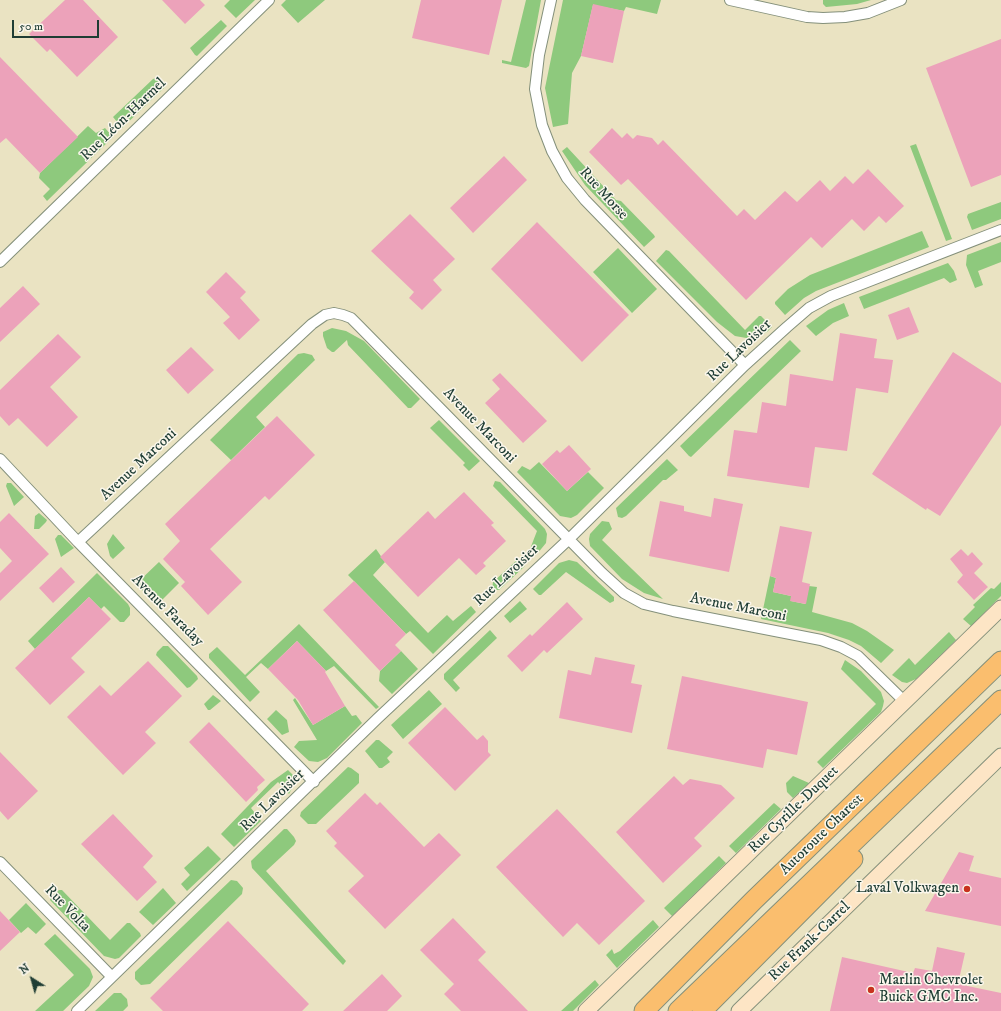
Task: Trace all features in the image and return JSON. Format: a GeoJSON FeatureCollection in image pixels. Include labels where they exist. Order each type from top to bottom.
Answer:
{"type":"FeatureCollection","features":[{"type":"Feature","properties":{"kind":"highway","name":"Autoroute Charest"},"geometry":{"type":"LineString","coordinates":[[644,1011],[754,900],[1001,661]]}},
{"type":"Feature","properties":{"kind":"highway","name":"Autoroute Charest"},"geometry":{"type":"LineString","coordinates":[[678,1011],[1001,700]]}},
{"type":"Feature","properties":{"kind":"highway"},"geometry":{"type":"LineString","coordinates":[[702,1011],[845,868],[946,752]]}},
{"type":"Feature","properties":{"kind":"highway"},"geometry":{"type":"LineString","coordinates":[[630,1011],[754,900]]}},
{"type":"Feature","properties":{"kind":"street","name":"Rue Léon-Harmel"},"geometry":{"type":"LineString","coordinates":[[0,262],[269,0]]}},
{"type":"Feature","properties":{"kind":"street","name":"Rue Morse"},"geometry":{"type":"LineString","coordinates":[[551,0],[539,55],[535,89],[542,125],[552,151],[567,178],[585,200],[745,365]]}},
{"type":"Feature","properties":{"kind":"street"},"geometry":{"type":"LineString","coordinates":[[730,0],[807,17],[822,18],[845,17],[868,13],[902,0]]}},
{"type":"Feature","properties":{"kind":"street","name":"Rue Lavoisier"},"geometry":{"type":"LineString","coordinates":[[77,1011],[314,782],[378,718],[569,539],[745,365],[809,308],[831,296],[1001,230]]}},
{"type":"Feature","properties":{"kind":"street","name":"Avenue Marconi"},"geometry":{"type":"LineString","coordinates":[[78,542],[312,324],[325,316],[334,313],[351,318],[624,593],[644,604],[821,640],[842,647],[858,656],[906,702]]}},
{"type":"Feature","properties":{"kind":"street","name":"Avenue Faraday"},"geometry":{"type":"LineString","coordinates":[[0,459],[78,542],[314,782]]}},
{"type":"Feature","properties":{"kind":"street","name":"Rue Cyrille-Duquet"},"geometry":{"type":"LineString","coordinates":[[586,1011],[906,702],[1001,608]]}},
{"type":"Feature","properties":{"kind":"street","name":"Rue Frank-Carrel"},"geometry":{"type":"LineString","coordinates":[[739,1011],[1001,756]]}},
{"type":"Feature","properties":{"kind":"street","name":"Rue Volta"},"geometry":{"type":"LineString","coordinates":[[0,862],[112,977]]}},
{"type":"Feature","properties":{"kind":"green space"},"geometry":{"type":"Polygon","coordinates":[[[230,0],[255,0],[236,18],[224,6],[230,0]]]}},
{"type":"Feature","properties":{"kind":"green space"},"geometry":{"type":"Polygon","coordinates":[[[286,0],[325,0],[298,23],[281,5],[286,0]]]}},
{"type":"Feature","properties":{"kind":"green space"},"geometry":{"type":"Polygon","coordinates":[[[526,0],[541,0],[529,66],[526,68],[502,63],[502,60],[511,62],[526,0]]]}},
{"type":"Feature","properties":{"kind":"green space"},"geometry":{"type":"Polygon","coordinates":[[[563,0],[661,0],[657,14],[626,7],[624,11],[593,5],[581,56],[572,73],[568,124],[553,127],[545,88],[563,0]]]}},
{"type":"Feature","properties":{"kind":"green space"},"geometry":{"type":"Polygon","coordinates":[[[823,0],[871,0],[857,4],[826,7],[823,4],[823,0]]]}},
{"type":"Feature","properties":{"kind":"green space"},"geometry":{"type":"Polygon","coordinates":[[[221,20],[227,26],[197,56],[195,55],[190,48],[221,20]]]}},
{"type":"Feature","properties":{"kind":"green space"},"geometry":{"type":"Polygon","coordinates":[[[156,78],[165,87],[122,128],[113,117],[153,79],[156,78]]]}},
{"type":"Feature","properties":{"kind":"green space"},"geometry":{"type":"Polygon","coordinates":[[[88,126],[96,133],[105,128],[113,137],[47,201],[43,196],[50,189],[39,178],[40,173],[88,126]]]}},
{"type":"Feature","properties":{"kind":"green space"},"geometry":{"type":"Polygon","coordinates":[[[916,144],[952,239],[946,241],[910,146],[916,144]]]}},
{"type":"Feature","properties":{"kind":"green space"},"geometry":{"type":"Polygon","coordinates":[[[567,147],[616,200],[621,201],[654,235],[655,237],[644,247],[585,185],[562,151],[567,147]]]}},
{"type":"Feature","properties":{"kind":"green space"},"geometry":{"type":"Polygon","coordinates":[[[1001,202],[1001,219],[972,230],[967,217],[968,214],[1001,202]]]}},
{"type":"Feature","properties":{"kind":"green space"},"geometry":{"type":"Polygon","coordinates":[[[922,231],[929,247],[816,291],[804,298],[785,315],[775,304],[775,302],[788,289],[810,275],[922,231]]]}},
{"type":"Feature","properties":{"kind":"green space"},"geometry":{"type":"Polygon","coordinates":[[[1001,242],[1001,262],[978,271],[983,285],[975,288],[966,265],[967,255],[1001,242]]]}},
{"type":"Feature","properties":{"kind":"green space"},"geometry":{"type":"Polygon","coordinates":[[[618,248],[657,289],[632,313],[593,272],[618,248]]]}},
{"type":"Feature","properties":{"kind":"green space"},"geometry":{"type":"Polygon","coordinates":[[[666,250],[669,251],[745,330],[759,316],[761,316],[772,327],[767,332],[752,339],[735,336],[717,322],[656,261],[666,250]]]}},
{"type":"Feature","properties":{"kind":"green space"},"geometry":{"type":"Polygon","coordinates":[[[948,263],[954,271],[957,280],[950,283],[944,278],[864,309],[859,297],[948,263]]]}},
{"type":"Feature","properties":{"kind":"green space"},"geometry":{"type":"Polygon","coordinates":[[[844,303],[849,316],[833,323],[816,336],[806,326],[828,310],[844,303]]]}},
{"type":"Feature","properties":{"kind":"green space"},"geometry":{"type":"Polygon","coordinates":[[[332,328],[346,331],[364,341],[420,399],[411,408],[408,408],[348,345],[347,340],[334,352],[327,348],[323,332],[332,328]]]}},
{"type":"Feature","properties":{"kind":"green space"},"geometry":{"type":"Polygon","coordinates":[[[790,340],[801,351],[691,457],[689,456],[680,446],[790,340]]]}},
{"type":"Feature","properties":{"kind":"green space"},"geometry":{"type":"Polygon","coordinates":[[[304,353],[312,355],[315,360],[256,417],[265,427],[231,460],[210,440],[298,354],[304,353]]]}},
{"type":"Feature","properties":{"kind":"green space"},"geometry":{"type":"Polygon","coordinates":[[[439,420],[480,461],[469,471],[463,465],[465,463],[430,428],[439,420]]]}},
{"type":"Feature","properties":{"kind":"green space"},"geometry":{"type":"Polygon","coordinates":[[[667,459],[678,470],[666,480],[663,480],[626,516],[622,518],[618,517],[616,508],[667,459]]]}},
{"type":"Feature","properties":{"kind":"green space"},"geometry":{"type":"Polygon","coordinates":[[[539,462],[567,491],[588,472],[604,488],[577,515],[571,518],[560,516],[517,472],[522,466],[530,470],[539,462]]]}},
{"type":"Feature","properties":{"kind":"green space"},"geometry":{"type":"Polygon","coordinates":[[[495,481],[500,482],[545,529],[547,534],[546,543],[537,554],[531,553],[530,549],[537,531],[493,486],[495,481]]]}},
{"type":"Feature","properties":{"kind":"green space"},"geometry":{"type":"Polygon","coordinates":[[[7,483],[11,483],[24,497],[14,506],[6,486],[7,483]]]}},
{"type":"Feature","properties":{"kind":"green space"},"geometry":{"type":"Polygon","coordinates":[[[39,513],[47,520],[39,529],[34,529],[35,516],[39,513]]]}},
{"type":"Feature","properties":{"kind":"green space"},"geometry":{"type":"Polygon","coordinates":[[[602,521],[609,522],[612,529],[602,540],[663,599],[644,593],[622,579],[590,546],[590,534],[602,521]]]}},
{"type":"Feature","properties":{"kind":"green space"},"geometry":{"type":"Polygon","coordinates":[[[113,534],[125,548],[113,559],[110,556],[107,544],[113,534]]]}},
{"type":"Feature","properties":{"kind":"green space"},"geometry":{"type":"Polygon","coordinates":[[[58,535],[61,535],[74,548],[61,557],[55,539],[58,535]]]}},
{"type":"Feature","properties":{"kind":"green space"},"geometry":{"type":"Polygon","coordinates":[[[376,549],[385,562],[373,575],[428,633],[447,615],[453,621],[471,606],[476,612],[433,654],[410,631],[406,634],[348,575],[376,549]]]}},
{"type":"Feature","properties":{"kind":"green space"},"geometry":{"type":"Polygon","coordinates":[[[518,559],[523,560],[525,566],[499,590],[492,590],[493,582],[518,559]]]}},
{"type":"Feature","properties":{"kind":"green space"},"geometry":{"type":"Polygon","coordinates":[[[569,560],[577,562],[614,597],[614,601],[610,603],[566,572],[541,595],[533,589],[559,563],[569,560]]]}},
{"type":"Feature","properties":{"kind":"green space"},"geometry":{"type":"Polygon","coordinates":[[[159,562],[179,583],[157,605],[136,584],[159,562]]]}},
{"type":"Feature","properties":{"kind":"green space"},"geometry":{"type":"Polygon","coordinates":[[[97,573],[128,604],[130,608],[130,615],[124,622],[120,622],[104,606],[101,609],[89,597],[35,649],[28,641],[97,573]]]}},
{"type":"Feature","properties":{"kind":"green space"},"geometry":{"type":"Polygon","coordinates":[[[770,576],[776,578],[773,592],[791,596],[791,601],[805,604],[809,586],[817,587],[812,612],[852,623],[867,631],[894,650],[881,663],[861,646],[849,640],[828,633],[761,619],[770,576]]]}},
{"type":"Feature","properties":{"kind":"green space"},"geometry":{"type":"Polygon","coordinates":[[[1001,582],[1001,596],[971,626],[963,619],[975,607],[973,605],[991,588],[994,589],[1001,582]]]}},
{"type":"Feature","properties":{"kind":"green space"},"geometry":{"type":"Polygon","coordinates":[[[520,601],[527,609],[510,623],[504,616],[520,601]]]}},
{"type":"Feature","properties":{"kind":"green space"},"geometry":{"type":"Polygon","coordinates":[[[299,624],[379,707],[376,709],[334,666],[326,671],[297,641],[268,669],[261,663],[246,677],[260,692],[250,702],[209,658],[209,654],[217,647],[245,675],[299,624]]]}},
{"type":"Feature","properties":{"kind":"green space"},"geometry":{"type":"Polygon","coordinates":[[[490,630],[497,638],[453,680],[460,688],[456,692],[444,679],[444,674],[490,630]]]}},
{"type":"Feature","properties":{"kind":"green space"},"geometry":{"type":"Polygon","coordinates":[[[949,632],[956,640],[916,679],[907,683],[902,682],[892,675],[909,658],[915,665],[949,632]]]}},
{"type":"Feature","properties":{"kind":"green space"},"geometry":{"type":"Polygon","coordinates":[[[163,646],[168,646],[197,676],[198,679],[190,687],[187,688],[156,655],[163,646]]]}},
{"type":"Feature","properties":{"kind":"green space"},"geometry":{"type":"Polygon","coordinates":[[[401,651],[418,669],[392,694],[379,681],[380,671],[401,651]]]}},
{"type":"Feature","properties":{"kind":"green space"},"geometry":{"type":"Polygon","coordinates":[[[845,660],[861,671],[881,692],[884,701],[883,706],[881,712],[823,768],[817,762],[876,704],[841,669],[845,660]]]}},
{"type":"Feature","properties":{"kind":"green space"},"geometry":{"type":"Polygon","coordinates":[[[429,690],[442,704],[403,739],[391,725],[429,690]]]}},
{"type":"Feature","properties":{"kind":"green space"},"geometry":{"type":"Polygon","coordinates":[[[213,695],[221,701],[208,710],[204,704],[213,695]]]}},
{"type":"Feature","properties":{"kind":"green space"},"geometry":{"type":"Polygon","coordinates":[[[295,698],[313,725],[345,706],[352,716],[356,715],[362,723],[327,758],[318,762],[309,761],[294,747],[299,741],[317,740],[293,700],[295,698]]]}},
{"type":"Feature","properties":{"kind":"green space"},"geometry":{"type":"Polygon","coordinates":[[[276,710],[287,720],[289,732],[282,735],[267,719],[276,710]]]}},
{"type":"Feature","properties":{"kind":"green space"},"geometry":{"type":"Polygon","coordinates":[[[376,740],[379,740],[393,752],[387,758],[390,762],[382,768],[379,768],[365,751],[376,740]]]}},
{"type":"Feature","properties":{"kind":"green space"},"geometry":{"type":"Polygon","coordinates":[[[348,767],[359,774],[359,783],[316,824],[308,824],[300,816],[301,812],[348,767]]]}},
{"type":"Feature","properties":{"kind":"green space"},"geometry":{"type":"Polygon","coordinates":[[[288,770],[294,776],[295,782],[289,794],[278,782],[251,808],[261,821],[234,847],[221,834],[271,782],[288,770]]]}},
{"type":"Feature","properties":{"kind":"green space"},"geometry":{"type":"Polygon","coordinates":[[[793,776],[809,783],[793,798],[787,792],[786,783],[793,776]]]}},
{"type":"Feature","properties":{"kind":"green space"},"geometry":{"type":"Polygon","coordinates":[[[774,803],[781,809],[736,853],[729,846],[774,803]]]}},
{"type":"Feature","properties":{"kind":"green space"},"geometry":{"type":"Polygon","coordinates":[[[284,829],[287,829],[296,841],[294,845],[266,871],[346,961],[343,965],[252,868],[251,861],[284,829]]]}},
{"type":"Feature","properties":{"kind":"green space"},"geometry":{"type":"Polygon","coordinates":[[[208,846],[221,859],[187,891],[181,884],[190,875],[184,868],[208,846]]]}},
{"type":"Feature","properties":{"kind":"green space"},"geometry":{"type":"Polygon","coordinates":[[[719,856],[726,863],[672,916],[664,908],[719,856]]]}},
{"type":"Feature","properties":{"kind":"green space"},"geometry":{"type":"Polygon","coordinates":[[[231,880],[237,881],[243,888],[242,894],[150,984],[141,985],[135,979],[135,972],[231,880]]]}},
{"type":"Feature","properties":{"kind":"green space"},"geometry":{"type":"Polygon","coordinates":[[[163,888],[176,903],[153,925],[139,912],[163,888]]]}},
{"type":"Feature","properties":{"kind":"green space"},"geometry":{"type":"Polygon","coordinates":[[[59,890],[62,890],[110,940],[127,923],[130,923],[141,936],[119,958],[115,959],[104,956],[50,900],[51,897],[59,890]]]}},
{"type":"Feature","properties":{"kind":"green space"},"geometry":{"type":"Polygon","coordinates":[[[26,903],[46,924],[36,934],[28,927],[21,933],[9,920],[26,903]]]}},
{"type":"Feature","properties":{"kind":"green space"},"geometry":{"type":"Polygon","coordinates":[[[653,920],[659,927],[617,968],[606,955],[612,949],[614,954],[620,951],[653,920]]]}},
{"type":"Feature","properties":{"kind":"green space"},"geometry":{"type":"Polygon","coordinates":[[[55,934],[90,969],[93,977],[89,986],[63,1011],[35,1011],[74,975],[44,944],[55,934]]]}},
{"type":"Feature","properties":{"kind":"green space"},"geometry":{"type":"Polygon","coordinates":[[[595,980],[599,985],[573,1011],[561,1011],[595,980]]]}},
{"type":"Feature","properties":{"kind":"green space"},"geometry":{"type":"Polygon","coordinates":[[[114,993],[121,993],[127,999],[128,1006],[123,1011],[95,1011],[114,993]]]}},
{"type":"Feature","properties":{"kind":"building"},"geometry":{"type":"Polygon","coordinates":[[[65,0],[83,0],[118,37],[77,77],[50,49],[47,52],[29,34],[65,0]]]}},
{"type":"Feature","properties":{"kind":"building"},"geometry":{"type":"Polygon","coordinates":[[[162,0],[200,0],[205,5],[185,24],[162,0]]]}},
{"type":"Feature","properties":{"kind":"building"},"geometry":{"type":"Polygon","coordinates":[[[421,0],[502,0],[489,55],[412,38],[421,0]]]}},
{"type":"Feature","properties":{"kind":"building"},"geometry":{"type":"Polygon","coordinates":[[[593,4],[624,11],[613,63],[581,56],[593,4]]]}},
{"type":"Feature","properties":{"kind":"building"},"geometry":{"type":"Polygon","coordinates":[[[1001,39],[1001,175],[971,187],[926,68],[1001,39]]]}},
{"type":"Feature","properties":{"kind":"building"},"geometry":{"type":"Polygon","coordinates":[[[0,57],[78,137],[40,173],[6,138],[0,143],[0,57]]]}},
{"type":"Feature","properties":{"kind":"building"},"geometry":{"type":"Polygon","coordinates":[[[612,128],[622,138],[627,133],[633,139],[637,135],[652,138],[658,145],[663,140],[737,216],[744,209],[755,220],[785,191],[797,202],[820,180],[830,191],[845,176],[853,184],[868,169],[904,206],[886,223],[879,216],[864,231],[852,219],[822,248],[811,237],[746,300],[628,179],[621,185],[589,152],[612,128]]]}},
{"type":"Feature","properties":{"kind":"building"},"geometry":{"type":"Polygon","coordinates":[[[504,156],[527,180],[473,233],[450,208],[504,156]]]}},
{"type":"Feature","properties":{"kind":"building"},"geometry":{"type":"Polygon","coordinates":[[[410,214],[455,259],[433,280],[442,290],[422,310],[409,298],[414,292],[371,251],[410,214]]]}},
{"type":"Feature","properties":{"kind":"building"},"geometry":{"type":"Polygon","coordinates":[[[537,222],[629,315],[582,362],[491,269],[537,222]]]}},
{"type":"Feature","properties":{"kind":"building"},"geometry":{"type":"Polygon","coordinates":[[[226,272],[246,292],[240,298],[260,320],[239,340],[223,323],[230,317],[206,292],[226,272]]]}},
{"type":"Feature","properties":{"kind":"building"},"geometry":{"type":"Polygon","coordinates":[[[23,286],[40,304],[0,342],[0,308],[23,286]]]}},
{"type":"Feature","properties":{"kind":"building"},"geometry":{"type":"Polygon","coordinates":[[[909,307],[919,332],[897,340],[888,315],[909,307]]]}},
{"type":"Feature","properties":{"kind":"building"},"geometry":{"type":"Polygon","coordinates":[[[840,333],[877,339],[874,358],[893,360],[888,393],[856,388],[847,451],[815,447],[809,488],[727,476],[734,430],[757,433],[762,402],[786,406],[790,374],[833,381],[840,333]]]}},
{"type":"Feature","properties":{"kind":"building"},"geometry":{"type":"Polygon","coordinates":[[[58,334],[81,357],[50,387],[78,417],[47,447],[18,418],[9,426],[0,416],[0,390],[58,334]]]}},
{"type":"Feature","properties":{"kind":"building"},"geometry":{"type":"Polygon","coordinates":[[[191,347],[214,370],[188,394],[166,370],[191,347]]]}},
{"type":"Feature","properties":{"kind":"building"},"geometry":{"type":"Polygon","coordinates":[[[953,352],[1001,383],[1001,425],[940,516],[927,508],[926,510],[872,474],[953,352]]]}},
{"type":"Feature","properties":{"kind":"building"},"geometry":{"type":"Polygon","coordinates":[[[500,373],[547,421],[523,443],[485,403],[500,389],[492,380],[500,373]]]}},
{"type":"Feature","properties":{"kind":"building"},"geometry":{"type":"Polygon","coordinates":[[[277,416],[315,455],[269,500],[265,496],[210,549],[242,582],[208,615],[181,586],[185,582],[163,559],[180,541],[165,524],[277,416]]]}},
{"type":"Feature","properties":{"kind":"building"},"geometry":{"type":"Polygon","coordinates":[[[569,445],[591,469],[567,491],[542,464],[557,450],[560,453],[569,445]]]}},
{"type":"Feature","properties":{"kind":"building"},"geometry":{"type":"Polygon","coordinates":[[[464,492],[494,523],[491,525],[506,541],[483,563],[486,566],[476,575],[459,558],[418,597],[380,557],[428,511],[435,519],[464,492]]]}},
{"type":"Feature","properties":{"kind":"building"},"geometry":{"type":"Polygon","coordinates":[[[714,498],[743,504],[729,572],[649,556],[660,501],[684,506],[684,511],[711,517],[714,498]]]}},
{"type":"Feature","properties":{"kind":"building"},"geometry":{"type":"Polygon","coordinates":[[[9,513],[49,554],[0,601],[0,573],[12,561],[0,548],[0,522],[9,513]]]}},
{"type":"Feature","properties":{"kind":"building"},"geometry":{"type":"Polygon","coordinates":[[[780,526],[812,532],[802,582],[810,584],[806,604],[790,601],[791,596],[773,592],[776,578],[770,576],[780,526]]]}},
{"type":"Feature","properties":{"kind":"building"},"geometry":{"type":"Polygon","coordinates":[[[961,549],[968,556],[972,552],[983,564],[974,573],[988,587],[974,600],[957,582],[963,575],[950,559],[961,549]]]}},
{"type":"Feature","properties":{"kind":"building"},"geometry":{"type":"Polygon","coordinates":[[[61,567],[75,582],[53,603],[39,588],[61,567]]]}},
{"type":"Feature","properties":{"kind":"building"},"geometry":{"type":"Polygon","coordinates":[[[354,581],[406,634],[395,645],[401,651],[380,671],[323,610],[354,581]]]}},
{"type":"Feature","properties":{"kind":"building"},"geometry":{"type":"Polygon","coordinates":[[[89,597],[111,619],[71,658],[85,672],[50,705],[15,668],[89,597]]]}},
{"type":"Feature","properties":{"kind":"building"},"geometry":{"type":"Polygon","coordinates":[[[567,602],[583,619],[547,653],[544,650],[522,672],[507,656],[530,634],[532,636],[567,602]]]}},
{"type":"Feature","properties":{"kind":"building"},"geometry":{"type":"Polygon","coordinates":[[[297,641],[326,671],[325,672],[345,706],[313,725],[298,700],[268,669],[297,641]]]}},
{"type":"Feature","properties":{"kind":"building"},"geometry":{"type":"Polygon","coordinates":[[[595,657],[635,665],[631,683],[642,685],[632,733],[559,718],[568,670],[591,675],[595,657]]]}},
{"type":"Feature","properties":{"kind":"building"},"geometry":{"type":"Polygon","coordinates":[[[148,661],[182,696],[145,732],[156,743],[123,775],[67,717],[100,685],[111,696],[148,661]]]}},
{"type":"Feature","properties":{"kind":"building"},"geometry":{"type":"Polygon","coordinates":[[[682,676],[808,702],[797,755],[767,749],[763,768],[667,749],[682,676]]]}},
{"type":"Feature","properties":{"kind":"building"},"geometry":{"type":"Polygon","coordinates":[[[445,707],[477,740],[483,735],[488,741],[488,752],[491,755],[455,791],[408,743],[445,707]]]}},
{"type":"Feature","properties":{"kind":"building"},"geometry":{"type":"Polygon","coordinates":[[[209,722],[265,780],[257,787],[258,790],[246,802],[189,742],[209,722]]]}},
{"type":"Feature","properties":{"kind":"building"},"geometry":{"type":"Polygon","coordinates":[[[0,752],[38,791],[8,820],[0,811],[0,752]]]}},
{"type":"Feature","properties":{"kind":"building"},"geometry":{"type":"Polygon","coordinates":[[[674,776],[683,785],[690,779],[721,785],[735,798],[694,838],[702,846],[663,883],[616,832],[674,776]]]}},
{"type":"Feature","properties":{"kind":"building"},"geometry":{"type":"Polygon","coordinates":[[[365,793],[377,805],[380,802],[424,847],[439,833],[461,855],[385,929],[348,891],[364,876],[334,846],[337,843],[326,831],[365,793]]]}},
{"type":"Feature","properties":{"kind":"building"},"geometry":{"type":"Polygon","coordinates":[[[557,809],[645,901],[599,945],[577,923],[563,937],[496,867],[557,809]]]}},
{"type":"Feature","properties":{"kind":"building"},"geometry":{"type":"Polygon","coordinates":[[[113,814],[153,856],[143,867],[157,882],[137,901],[81,844],[113,814]]]}},
{"type":"Feature","properties":{"kind":"building"},"geometry":{"type":"Polygon","coordinates":[[[959,852],[974,856],[969,871],[1001,878],[1001,926],[925,911],[959,852]]]}},
{"type":"Feature","properties":{"kind":"building"},"geometry":{"type":"Polygon","coordinates":[[[0,911],[20,932],[0,951],[0,911]]]}},
{"type":"Feature","properties":{"kind":"building"},"geometry":{"type":"Polygon","coordinates":[[[453,918],[486,952],[478,960],[528,1011],[461,1011],[444,994],[454,984],[420,950],[453,918]]]}},
{"type":"Feature","properties":{"kind":"building"},"geometry":{"type":"Polygon","coordinates":[[[228,921],[309,1004],[302,1011],[163,1011],[150,998],[228,921]]]}},
{"type":"Feature","properties":{"kind":"building"},"geometry":{"type":"Polygon","coordinates":[[[937,947],[965,953],[958,984],[1001,993],[1001,1011],[830,1011],[842,957],[913,973],[915,968],[932,971],[937,947]]]}},
{"type":"Feature","properties":{"kind":"building"},"geometry":{"type":"Polygon","coordinates":[[[382,974],[402,996],[387,1011],[343,1011],[382,974]]]}},
{"type":"Feature","properties":{"kind":"place","name":"Laval Volkwagen"},"geometry":{"type":"Point","coordinates":[967,889]}},
{"type":"Feature","properties":{"kind":"place","name":"Marlin Chevrolet Buick GMC Inc."},"geometry":{"type":"Point","coordinates":[871,990]}}]}
